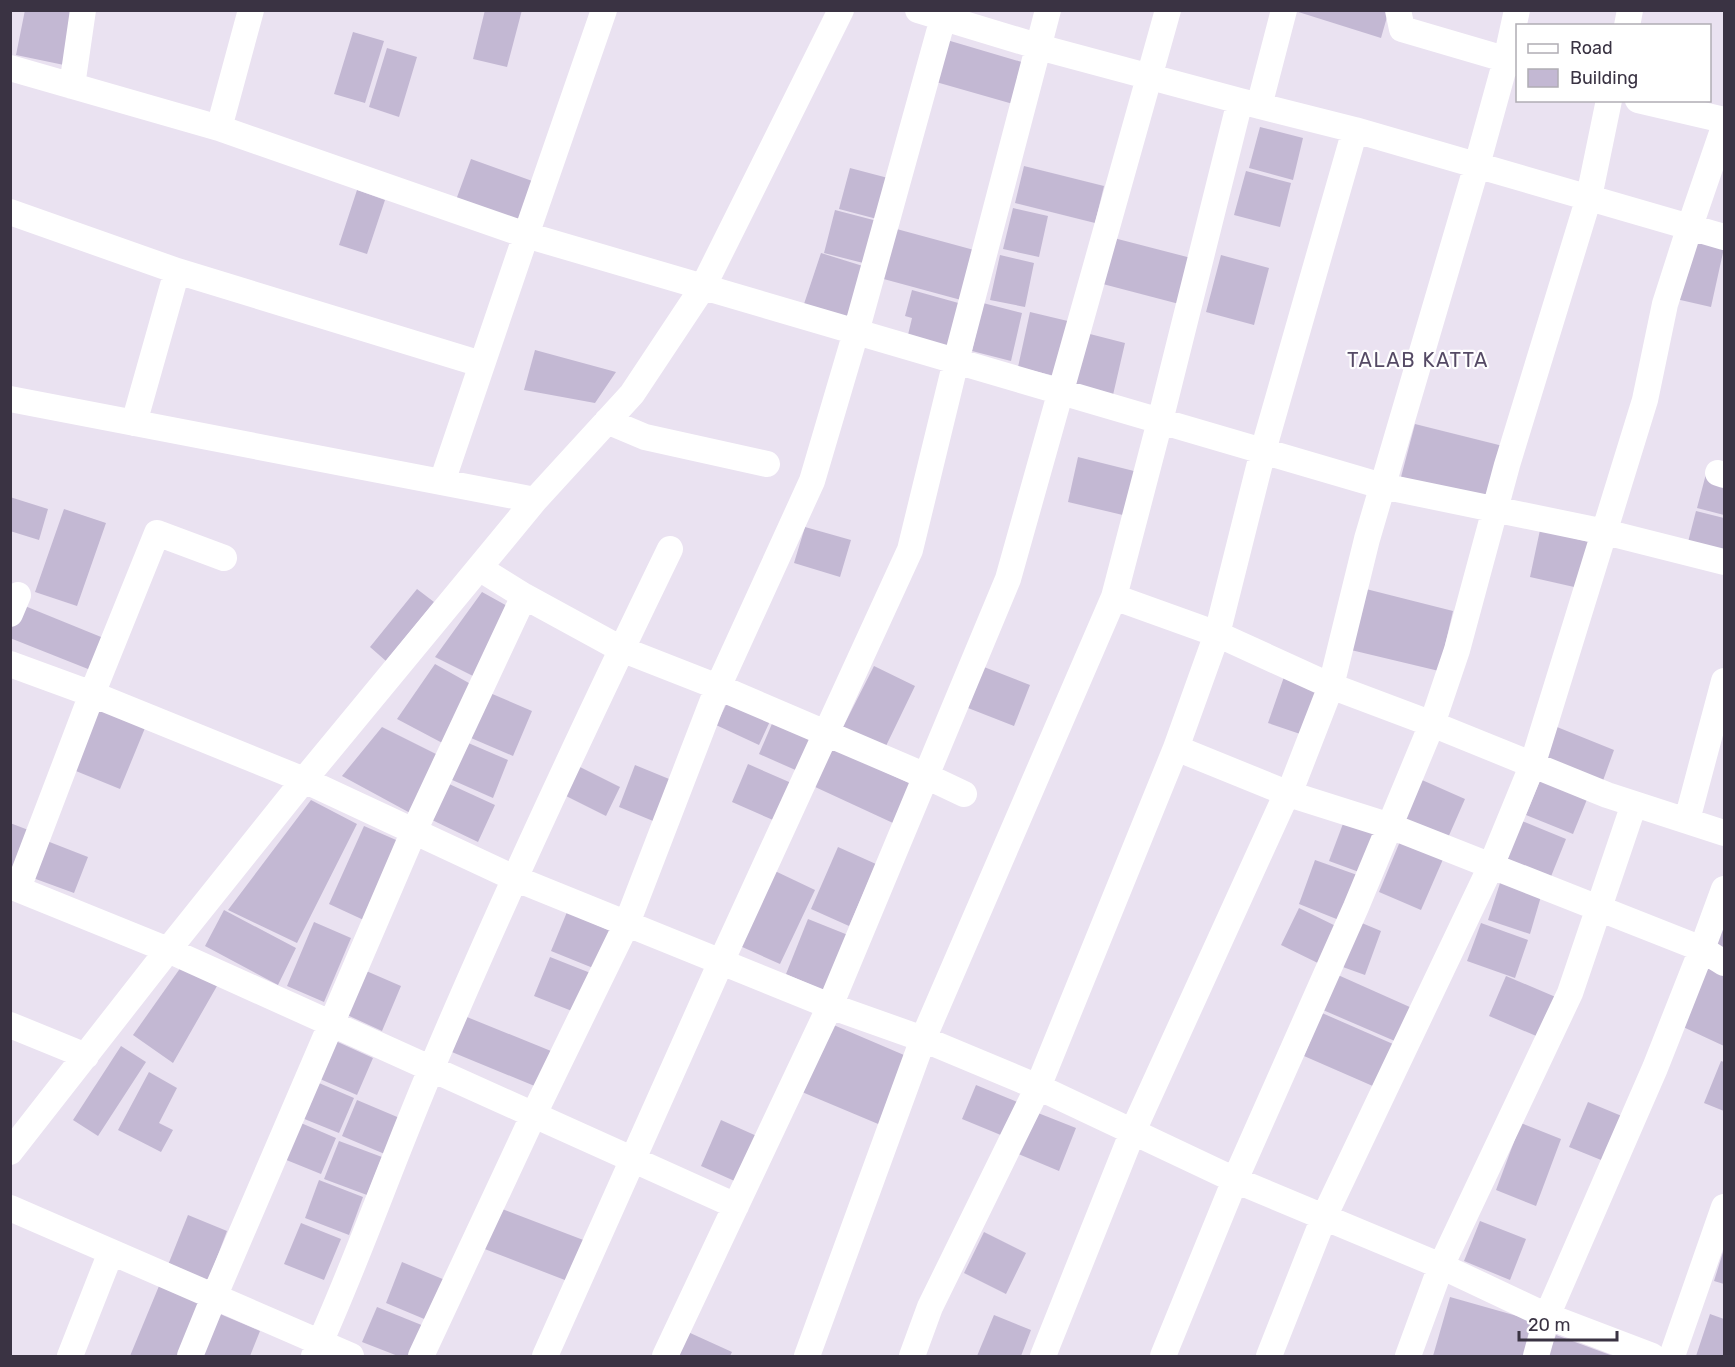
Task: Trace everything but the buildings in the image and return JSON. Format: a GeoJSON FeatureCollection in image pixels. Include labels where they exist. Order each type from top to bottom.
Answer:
{"type":"FeatureCollection","features":[{"type":"Feature","properties":{"kind":"street"},"geometry":{"type":"LineString","coordinates":[[72,86],[83,10]]}},
{"type":"Feature","properties":{"kind":"street"},"geometry":{"type":"LineString","coordinates":[[219,128],[250,10]]}},
{"type":"Feature","properties":{"kind":"street"},"geometry":{"type":"LineString","coordinates":[[442,482],[604,10]]}},
{"type":"Feature","properties":{"kind":"street"},"geometry":{"type":"LineString","coordinates":[[11,1149],[304,780],[535,500],[632,394],[703,287],[841,10]]}},
{"type":"Feature","properties":{"kind":"street"},"geometry":{"type":"LineString","coordinates":[[918,10],[1050,50],[1356,130],[1725,237]]}},
{"type":"Feature","properties":{"kind":"street"},"geometry":{"type":"LineString","coordinates":[[545,1356],[721,962],[910,550],[956,361],[1048,10]]}},
{"type":"Feature","properties":{"kind":"street"},"geometry":{"type":"LineString","coordinates":[[665,1356],[830,1006],[1008,579],[1168,10]]}},
{"type":"Feature","properties":{"kind":"street"},"geometry":{"type":"LineString","coordinates":[[807,1356],[923,1039],[1114,597],[1160,421],[1250,104],[1284,10]]}},
{"type":"Feature","properties":{"kind":"street"},"geometry":{"type":"LineString","coordinates":[[1398,10],[1402,28],[1512,62]]}},
{"type":"Feature","properties":{"kind":"street"},"geometry":{"type":"LineString","coordinates":[[1043,1356],[1133,1131],[1288,794],[1331,686],[1382,486],[1477,165],[1512,62],[1517,10]]}},
{"type":"Feature","properties":{"kind":"street"},"geometry":{"type":"LineString","coordinates":[[421,1356],[534,1114],[627,923],[718,687],[812,481],[943,18]]}},
{"type":"Feature","properties":{"kind":"street"},"geometry":{"type":"LineString","coordinates":[[10,68],[219,128],[526,235],[1382,486],[1605,532],[1725,562]]}},
{"type":"Feature","properties":{"kind":"street"},"geometry":{"type":"LineString","coordinates":[[1163,1356],[1235,1180],[1390,826],[1432,724],[1456,650],[1494,508],[1589,197],[1609,102]]}},
{"type":"Feature","properties":{"kind":"street"},"geometry":{"type":"LineString","coordinates":[[1647,102],[1725,120]]}},
{"type":"Feature","properties":{"kind":"street"},"geometry":{"type":"LineString","coordinates":[[1269,1356],[1324,1217],[1491,866],[1532,766],[1645,400],[1665,304],[1725,127]]}},
{"type":"Feature","properties":{"kind":"street"},"geometry":{"type":"LineString","coordinates":[[912,1356],[930,1307],[1038,1088],[1176,748],[1217,634],[1263,451],[1356,130]]}},
{"type":"Feature","properties":{"kind":"street"},"geometry":{"type":"LineString","coordinates":[[10,212],[177,271],[482,364]]}},
{"type":"Feature","properties":{"kind":"street"},"geometry":{"type":"LineString","coordinates":[[134,423],[177,271]]}},
{"type":"Feature","properties":{"kind":"street"},"geometry":{"type":"LineString","coordinates":[[10,399],[535,500]]}},
{"type":"Feature","properties":{"kind":"street"},"geometry":{"type":"LineString","coordinates":[[607,421],[645,437],[767,464]]}},
{"type":"Feature","properties":{"kind":"street"},"geometry":{"type":"LineString","coordinates":[[224,558],[157,533],[14,887],[168,950],[736,1206]]}},
{"type":"Feature","properties":{"kind":"street"},"geometry":{"type":"LineString","coordinates":[[317,1350],[431,1068],[514,878],[670,549]]}},
{"type":"Feature","properties":{"kind":"street"},"geometry":{"type":"LineString","coordinates":[[479,568],[621,649],[718,687],[964,794]]}},
{"type":"Feature","properties":{"kind":"street"},"geometry":{"type":"LineString","coordinates":[[190,1356],[414,831],[525,596]]}},
{"type":"Feature","properties":{"kind":"street"},"geometry":{"type":"LineString","coordinates":[[1114,597],[1217,634],[1331,686],[1432,724],[1532,766],[1634,804],[1725,833]]}},
{"type":"Feature","properties":{"kind":"street"},"geometry":{"type":"LineString","coordinates":[[10,663],[304,780],[514,878],[830,1006],[923,1039],[1038,1088],[1235,1180],[1442,1266],[1547,1316],[1652,1356]]}},
{"type":"Feature","properties":{"kind":"street"},"geometry":{"type":"LineString","coordinates":[[1687,820],[1723,691]]}},
{"type":"Feature","properties":{"kind":"street"},"geometry":{"type":"LineString","coordinates":[[1176,748],[1288,794],[1390,826],[1702,949],[1725,963]]}},
{"type":"Feature","properties":{"kind":"street"},"geometry":{"type":"LineString","coordinates":[[1408,1356],[1442,1266],[1570,993],[1634,804]]}},
{"type":"Feature","properties":{"kind":"street"},"geometry":{"type":"LineString","coordinates":[[1536,1356],[1547,1316],[1655,1068],[1725,889]]}},
{"type":"Feature","properties":{"kind":"street"},"geometry":{"type":"LineString","coordinates":[[10,1025],[86,1056]]}},
{"type":"Feature","properties":{"kind":"street"},"geometry":{"type":"LineString","coordinates":[[1672,1356],[1725,1207]]}},
{"type":"Feature","properties":{"kind":"street"},"geometry":{"type":"LineString","coordinates":[[10,1208],[214,1297],[317,1350],[351,1356]]}},
{"type":"Feature","properties":{"kind":"street"},"geometry":{"type":"LineString","coordinates":[[70,1356],[111,1252]]}},
{"type":"Feature","properties":{"kind":"district","name":"TALAB KATTA"},"geometry":{"type":"Point","coordinates":[1418,360]}}]}
